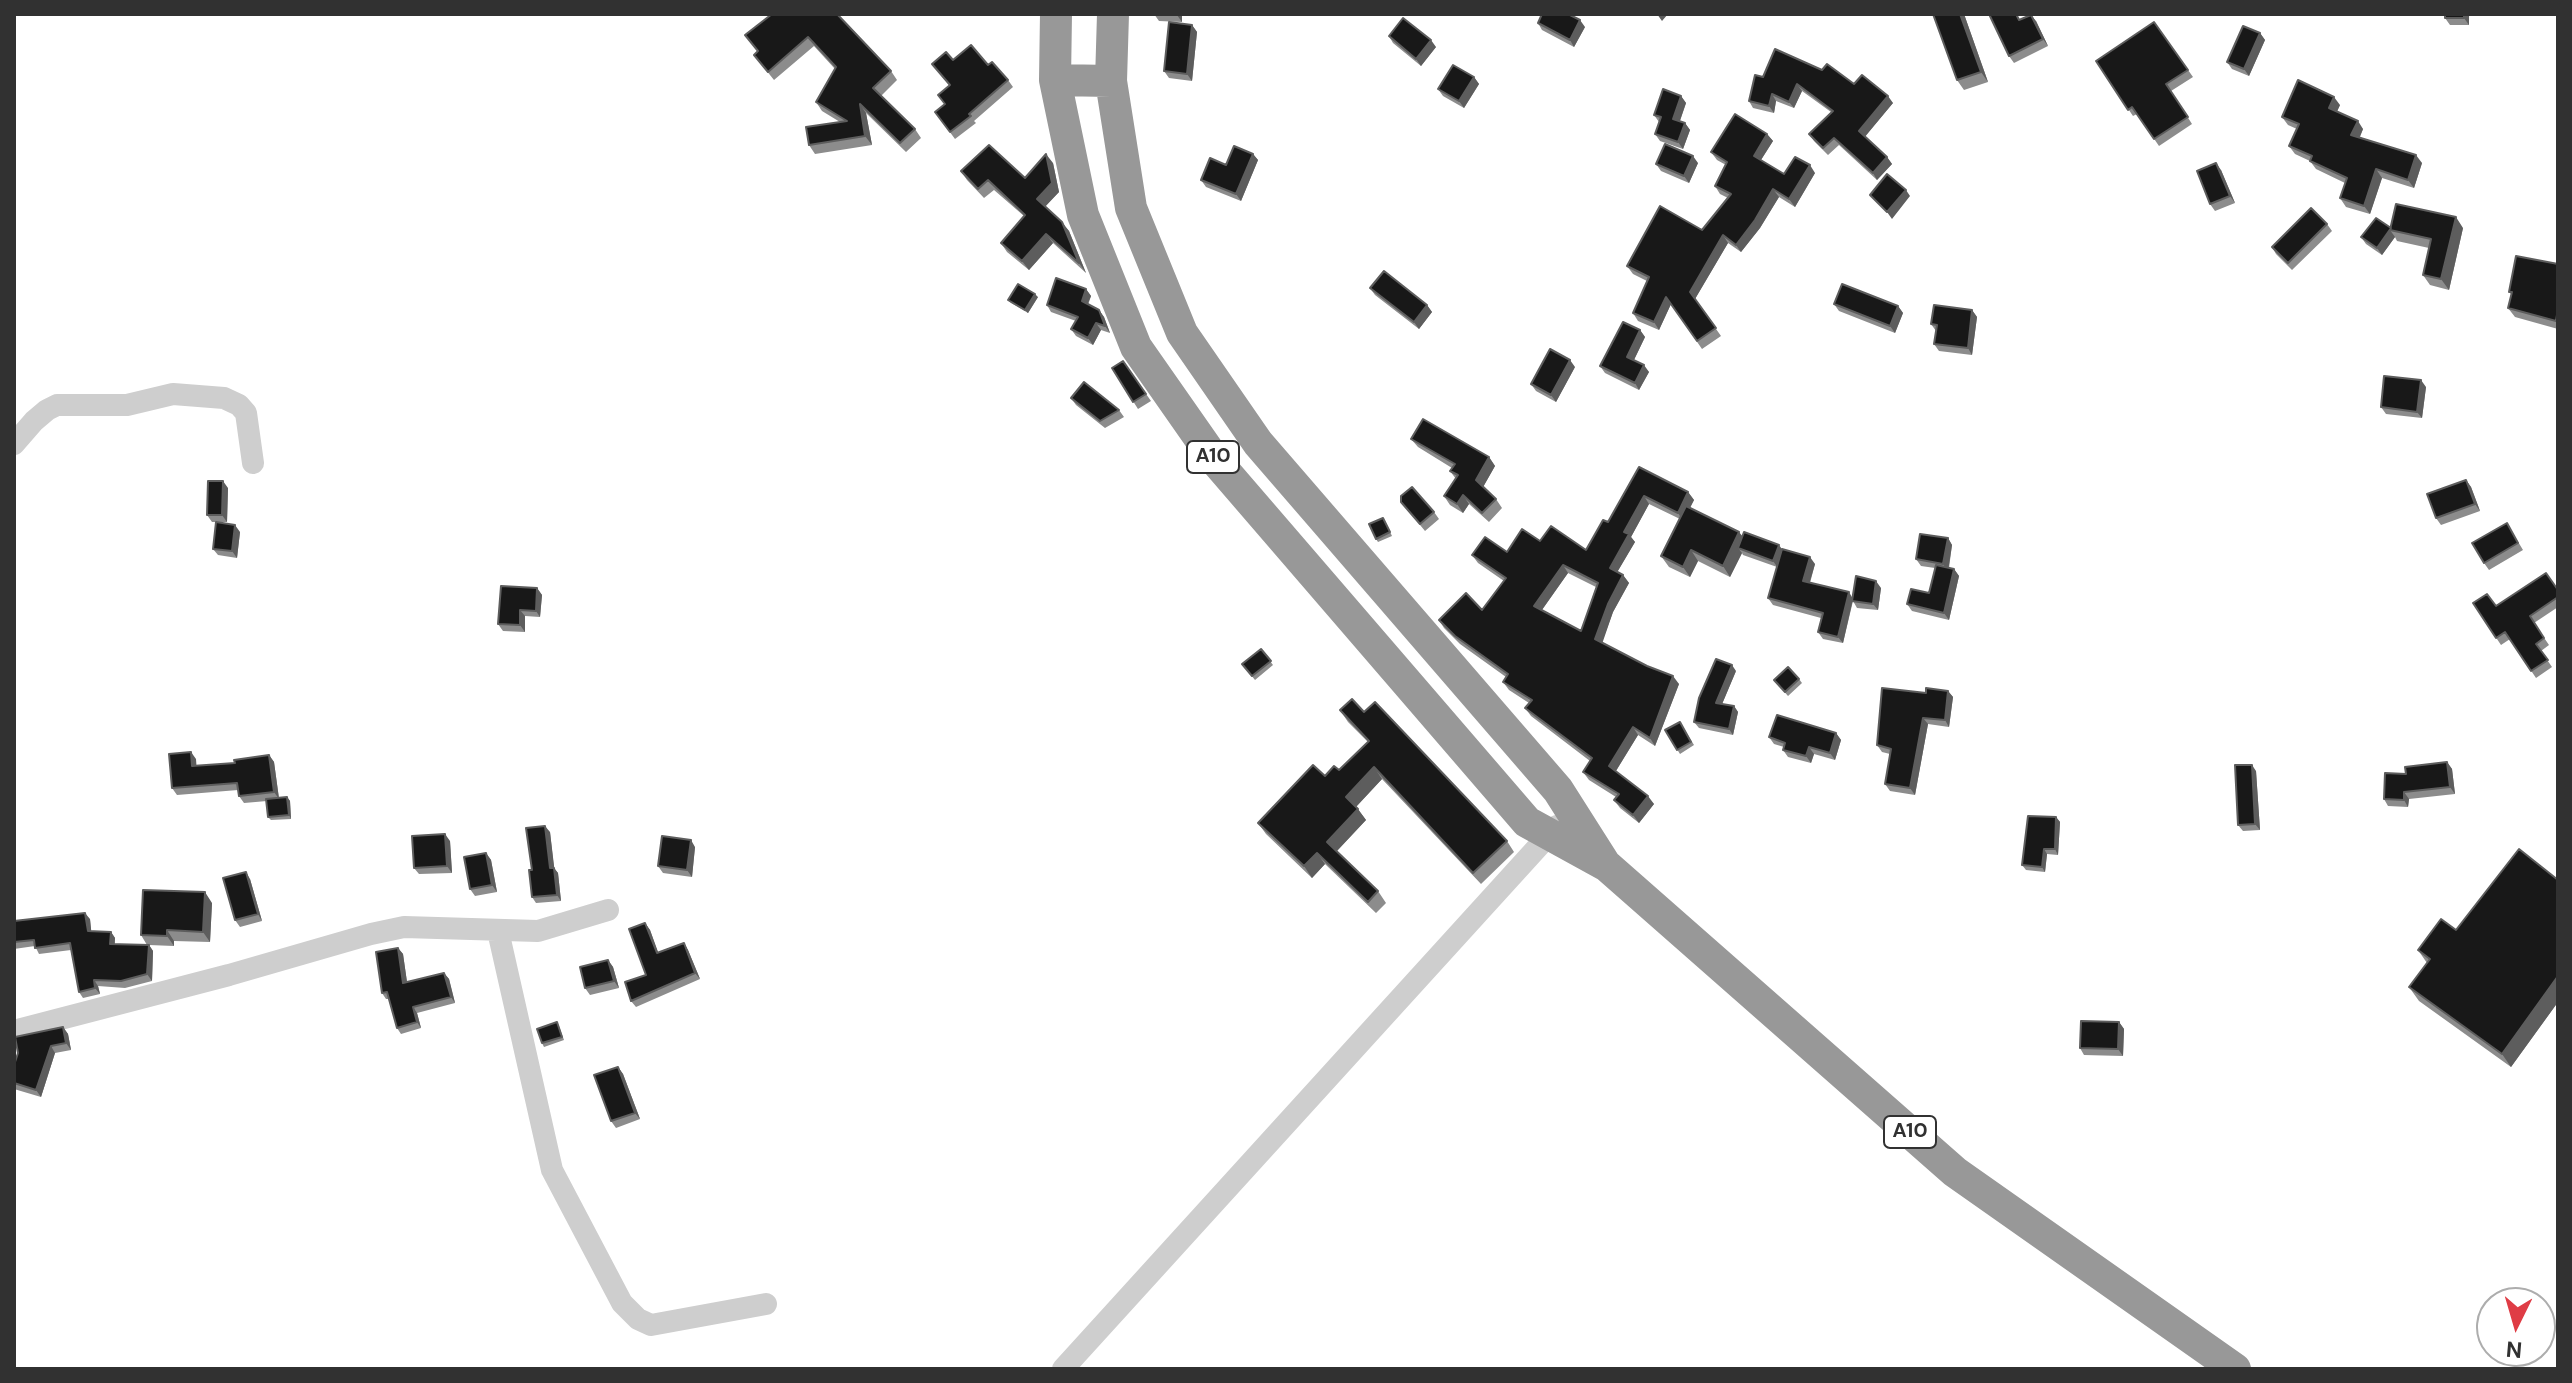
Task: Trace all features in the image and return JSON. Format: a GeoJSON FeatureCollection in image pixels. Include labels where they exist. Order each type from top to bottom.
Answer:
{"type":"FeatureCollection","features":[{"type":"Feature","properties":{"kind":"highway","name":"A10"},"geometry":{"type":"LineString","coordinates":[[1056,14],[1055,80],[1083,215],[1136,347],[1215,460],[1527,822],[1607,866],[1955,1172],[2235,1369]]}},
{"type":"Feature","properties":{"kind":"highway","name":"A10"},"geometry":{"type":"LineString","coordinates":[[1113,14],[1111,81],[1131,208],[1182,333],[1258,443],[1558,790],[1607,866]]}},
{"type":"Feature","properties":{"kind":"highway"},"geometry":{"type":"LineString","coordinates":[[1055,80],[1111,81]]}},
{"type":"Feature","properties":{"kind":"street"},"geometry":{"type":"LineString","coordinates":[[14,444],[34,421],[57,405],[127,405],[173,394],[224,398],[239,405],[246,413],[253,463]]}},
{"type":"Feature","properties":{"kind":"street"},"geometry":{"type":"LineString","coordinates":[[1063,1369],[1571,811]]}},
{"type":"Feature","properties":{"kind":"street"},"geometry":{"type":"LineString","coordinates":[[14,1031],[404,927],[538,931],[608,910]]}},
{"type":"Feature","properties":{"kind":"street"},"geometry":{"type":"LineString","coordinates":[[498,931],[552,1170],[622,1303],[638,1319],[651,1325],[766,1304]]}},
{"type":"Feature","properties":{"kind":"building"},"geometry":{"type":"Polygon","coordinates":[[[772,14],[837,14],[891,71],[873,88],[915,129],[900,143],[860,104],[865,136],[809,145],[806,127],[847,121],[816,102],[836,67],[808,37],[768,72],[754,55],[758,51],[745,35],[772,14]]]}},
{"type":"Feature","properties":{"kind":"building"},"geometry":{"type":"Polygon","coordinates":[[[1542,14],[1568,14],[1580,20],[1570,40],[1538,23],[1542,14]]]}},
{"type":"Feature","properties":{"kind":"building"},"geometry":{"type":"Polygon","coordinates":[[[1933,14],[1960,14],[1981,72],[1957,80],[1933,14]]]}},
{"type":"Feature","properties":{"kind":"building"},"geometry":{"type":"Polygon","coordinates":[[[1989,14],[2016,14],[2019,20],[2031,15],[2043,39],[2009,56],[1989,14]]]}},
{"type":"Feature","properties":{"kind":"building"},"geometry":{"type":"Polygon","coordinates":[[[2445,14],[2464,14],[2464,18],[2445,18],[2445,14]]]}},
{"type":"Feature","properties":{"kind":"building"},"geometry":{"type":"Polygon","coordinates":[[[1403,18],[1431,40],[1416,59],[1389,36],[1403,18]]]}},
{"type":"Feature","properties":{"kind":"building"},"geometry":{"type":"Polygon","coordinates":[[[1169,22],[1192,25],[1187,74],[1164,71],[1169,22]]]}},
{"type":"Feature","properties":{"kind":"building"},"geometry":{"type":"Polygon","coordinates":[[[2154,22],[2188,70],[2166,84],[2188,117],[2154,139],[2132,107],[2128,110],[2096,61],[2154,22]]]}},
{"type":"Feature","properties":{"kind":"building"},"geometry":{"type":"Polygon","coordinates":[[[2243,26],[2260,33],[2244,69],[2227,62],[2243,26]]]}},
{"type":"Feature","properties":{"kind":"building"},"geometry":{"type":"Polygon","coordinates":[[[971,45],[988,65],[992,62],[1008,80],[950,132],[935,112],[945,104],[938,95],[950,85],[932,64],[946,52],[953,60],[971,45]]]}},
{"type":"Feature","properties":{"kind":"building"},"geometry":{"type":"Polygon","coordinates":[[[1775,49],[1822,70],[1827,64],[1854,84],[1862,75],[1888,96],[1859,131],[1887,157],[1873,173],[1834,138],[1823,148],[1809,134],[1833,111],[1797,84],[1789,102],[1772,94],[1769,106],[1749,101],[1755,75],[1763,77],[1775,49]]]}},
{"type":"Feature","properties":{"kind":"building"},"geometry":{"type":"Polygon","coordinates":[[[1453,65],[1474,77],[1459,101],[1438,89],[1453,65]]]}},
{"type":"Feature","properties":{"kind":"building"},"geometry":{"type":"Polygon","coordinates":[[[2298,80],[2334,97],[2329,108],[2358,121],[2351,135],[2416,155],[2408,180],[2376,169],[2364,206],[2340,198],[2347,178],[2310,161],[2312,156],[2289,146],[2299,124],[2282,117],[2298,80]]]}},
{"type":"Feature","properties":{"kind":"building"},"geometry":{"type":"Polygon","coordinates":[[[1663,89],[1681,96],[1673,119],[1685,123],[1678,142],[1655,134],[1661,117],[1654,115],[1663,89]]]}},
{"type":"Feature","properties":{"kind":"building"},"geometry":{"type":"Polygon","coordinates":[[[1735,114],[1767,134],[1754,156],[1784,174],[1795,157],[1810,165],[1789,199],[1773,189],[1736,245],[1723,235],[1690,292],[1716,328],[1697,341],[1666,297],[1654,322],[1633,313],[1649,277],[1627,266],[1660,206],[1702,230],[1731,194],[1715,186],[1727,162],[1711,152],[1735,114]]]}},
{"type":"Feature","properties":{"kind":"building"},"geometry":{"type":"Polygon","coordinates":[[[1665,144],[1693,156],[1684,176],[1656,164],[1665,144]]]}},
{"type":"Feature","properties":{"kind":"building"},"geometry":{"type":"Polygon","coordinates":[[[989,145],[1025,178],[1046,154],[1052,183],[1037,199],[1062,222],[1079,263],[1046,234],[1022,261],[1001,243],[1025,215],[988,180],[978,189],[961,171],[989,145]]]}},
{"type":"Feature","properties":{"kind":"building"},"geometry":{"type":"Polygon","coordinates":[[[1234,146],[1253,154],[1236,194],[1201,180],[1210,158],[1226,165],[1234,146]]]}},
{"type":"Feature","properties":{"kind":"building"},"geometry":{"type":"Polygon","coordinates":[[[2216,163],[2230,196],[2210,204],[2197,171],[2216,163]]]}},
{"type":"Feature","properties":{"kind":"building"},"geometry":{"type":"Polygon","coordinates":[[[1887,174],[1906,190],[1887,212],[1870,195],[1887,174]]]}},
{"type":"Feature","properties":{"kind":"building"},"geometry":{"type":"Polygon","coordinates":[[[2396,204],[2456,217],[2441,279],[2423,275],[2431,239],[2390,230],[2396,204]]]}},
{"type":"Feature","properties":{"kind":"building"},"geometry":{"type":"Polygon","coordinates":[[[2311,208],[2327,224],[2288,263],[2272,247],[2311,208]]]}},
{"type":"Feature","properties":{"kind":"building"},"geometry":{"type":"Polygon","coordinates":[[[2376,218],[2391,228],[2377,248],[2361,237],[2376,218]]]}},
{"type":"Feature","properties":{"kind":"building"},"geometry":{"type":"Polygon","coordinates":[[[2516,256],[2558,264],[2556,321],[2508,308],[2516,256]]]}},
{"type":"Feature","properties":{"kind":"building"},"geometry":{"type":"Polygon","coordinates":[[[1384,271],[1427,305],[1414,322],[1370,288],[1384,271]]]}},
{"type":"Feature","properties":{"kind":"building"},"geometry":{"type":"Polygon","coordinates":[[[1056,278],[1086,289],[1082,301],[1099,310],[1105,326],[1096,323],[1088,338],[1071,329],[1078,317],[1047,305],[1056,278]]]}},
{"type":"Feature","properties":{"kind":"building"},"geometry":{"type":"Polygon","coordinates":[[[1018,284],[1035,294],[1025,310],[1008,300],[1018,284]]]}},
{"type":"Feature","properties":{"kind":"building"},"geometry":{"type":"Polygon","coordinates":[[[1842,284],[1898,306],[1890,326],[1834,304],[1842,284]]]}},
{"type":"Feature","properties":{"kind":"building"},"geometry":{"type":"Polygon","coordinates":[[[1934,305],[1972,310],[1968,348],[1934,344],[1937,325],[1931,324],[1934,305]]]}},
{"type":"Feature","properties":{"kind":"building"},"geometry":{"type":"Polygon","coordinates":[[[1623,322],[1640,330],[1627,357],[1644,365],[1635,383],[1600,366],[1623,322]]]}},
{"type":"Feature","properties":{"kind":"building"},"geometry":{"type":"Polygon","coordinates":[[[1550,349],[1570,360],[1551,395],[1531,384],[1550,349]]]}},
{"type":"Feature","properties":{"kind":"building"},"geometry":{"type":"Polygon","coordinates":[[[1123,361],[1146,394],[1133,402],[1112,368],[1123,361]]]}},
{"type":"Feature","properties":{"kind":"building"},"geometry":{"type":"Polygon","coordinates":[[[2384,376],[2421,380],[2417,412],[2381,407],[2384,376]]]}},
{"type":"Feature","properties":{"kind":"building"},"geometry":{"type":"Polygon","coordinates":[[[1084,382],[1119,410],[1100,421],[1071,398],[1084,382]]]}},
{"type":"Feature","properties":{"kind":"building"},"geometry":{"type":"Polygon","coordinates":[[[1423,419],[1489,457],[1476,480],[1496,499],[1482,513],[1463,495],[1457,504],[1444,496],[1458,475],[1450,471],[1455,464],[1411,439],[1423,419]]]}},
{"type":"Feature","properties":{"kind":"building"},"geometry":{"type":"Polygon","coordinates":[[[1639,467],[1688,492],[1678,513],[1644,496],[1624,532],[1629,534],[1610,568],[1623,575],[1595,639],[1673,676],[1650,738],[1633,727],[1609,766],[1648,796],[1633,815],[1614,800],[1619,794],[1583,772],[1592,758],[1525,708],[1532,700],[1503,682],[1508,674],[1455,636],[1439,620],[1466,593],[1482,610],[1506,578],[1472,555],[1485,537],[1507,552],[1522,529],[1540,541],[1551,526],[1586,550],[1603,520],[1608,522],[1639,467]],[[1563,565],[1534,606],[1581,631],[1598,583],[1563,565]]]}},
{"type":"Feature","properties":{"kind":"building"},"geometry":{"type":"Polygon","coordinates":[[[2466,480],[2475,504],[2436,518],[2427,494],[2466,480]]]}},
{"type":"Feature","properties":{"kind":"building"},"geometry":{"type":"Polygon","coordinates":[[[208,481],[223,481],[222,515],[207,515],[208,481]]]}},
{"type":"Feature","properties":{"kind":"building"},"geometry":{"type":"Polygon","coordinates":[[[1412,487],[1434,512],[1420,524],[1401,502],[1401,496],[1412,487]]]}},
{"type":"Feature","properties":{"kind":"building"},"geometry":{"type":"Polygon","coordinates":[[[1686,506],[1739,532],[1723,566],[1691,550],[1683,567],[1661,556],[1686,506]]]}},
{"type":"Feature","properties":{"kind":"building"},"geometry":{"type":"Polygon","coordinates":[[[1383,518],[1390,532],[1376,539],[1369,524],[1383,518]]]}},
{"type":"Feature","properties":{"kind":"building"},"geometry":{"type":"Polygon","coordinates":[[[216,522],[235,525],[232,551],[213,549],[216,522]]]}},
{"type":"Feature","properties":{"kind":"building"},"geometry":{"type":"Polygon","coordinates":[[[2507,523],[2518,543],[2484,563],[2472,543],[2507,523]]]}},
{"type":"Feature","properties":{"kind":"building"},"geometry":{"type":"Polygon","coordinates":[[[1744,532],[1779,545],[1773,561],[1738,548],[1744,532]]]}},
{"type":"Feature","properties":{"kind":"building"},"geometry":{"type":"Polygon","coordinates":[[[1920,534],[1948,538],[1943,564],[1916,559],[1920,534]]]}},
{"type":"Feature","properties":{"kind":"building"},"geometry":{"type":"Polygon","coordinates":[[[1782,549],[1810,557],[1803,581],[1849,592],[1838,637],[1818,632],[1823,613],[1768,598],[1782,549]]]}},
{"type":"Feature","properties":{"kind":"building"},"geometry":{"type":"Polygon","coordinates":[[[1936,565],[1954,569],[1944,613],[1907,604],[1911,589],[1929,593],[1936,565]]]}},
{"type":"Feature","properties":{"kind":"building"},"geometry":{"type":"Polygon","coordinates":[[[2546,573],[2558,590],[2558,597],[2530,616],[2544,638],[2536,644],[2548,660],[2531,671],[2505,632],[2496,638],[2473,603],[2487,594],[2496,606],[2546,573]]]}},
{"type":"Feature","properties":{"kind":"building"},"geometry":{"type":"Polygon","coordinates":[[[1856,576],[1876,581],[1873,604],[1852,601],[1856,576]]]}},
{"type":"Feature","properties":{"kind":"building"},"geometry":{"type":"Polygon","coordinates":[[[501,586],[537,588],[536,611],[520,610],[520,625],[498,624],[501,586]]]}},
{"type":"Feature","properties":{"kind":"building"},"geometry":{"type":"Polygon","coordinates":[[[1261,649],[1271,661],[1252,676],[1242,664],[1261,649]]]}},
{"type":"Feature","properties":{"kind":"building"},"geometry":{"type":"Polygon","coordinates":[[[1716,659],[1732,665],[1716,703],[1734,706],[1729,729],[1694,722],[1699,698],[1716,659]]]}},
{"type":"Feature","properties":{"kind":"building"},"geometry":{"type":"Polygon","coordinates":[[[1788,667],[1799,679],[1785,692],[1774,680],[1788,667]]]}},
{"type":"Feature","properties":{"kind":"building"},"geometry":{"type":"Polygon","coordinates":[[[1882,688],[1926,693],[1926,688],[1948,691],[1945,720],[1923,718],[1910,788],[1885,784],[1891,749],[1877,745],[1882,688]]]}},
{"type":"Feature","properties":{"kind":"building"},"geometry":{"type":"Polygon","coordinates":[[[1352,699],[1364,712],[1375,702],[1507,841],[1473,873],[1374,767],[1346,797],[1358,809],[1327,842],[1378,891],[1368,902],[1317,853],[1304,866],[1258,823],[1313,765],[1325,776],[1334,766],[1339,770],[1369,741],[1340,710],[1352,699]]]}},
{"type":"Feature","properties":{"kind":"building"},"geometry":{"type":"Polygon","coordinates":[[[1777,715],[1836,733],[1830,753],[1809,747],[1806,756],[1783,750],[1785,743],[1769,737],[1777,715]]]}},
{"type":"Feature","properties":{"kind":"building"},"geometry":{"type":"Polygon","coordinates":[[[1680,722],[1691,742],[1677,750],[1665,730],[1680,722]]]}},
{"type":"Feature","properties":{"kind":"building"},"geometry":{"type":"Polygon","coordinates":[[[191,752],[192,766],[235,763],[234,760],[269,755],[274,792],[239,796],[237,783],[172,788],[169,754],[191,752]]]}},
{"type":"Feature","properties":{"kind":"building"},"geometry":{"type":"Polygon","coordinates":[[[2447,762],[2450,787],[2404,792],[2404,800],[2384,799],[2385,773],[2406,774],[2405,767],[2447,762]]]}},
{"type":"Feature","properties":{"kind":"building"},"geometry":{"type":"Polygon","coordinates":[[[2235,765],[2252,765],[2255,824],[2238,825],[2235,765]]]}},
{"type":"Feature","properties":{"kind":"building"},"geometry":{"type":"Polygon","coordinates":[[[287,797],[289,815],[268,817],[266,799],[287,797]]]}},
{"type":"Feature","properties":{"kind":"building"},"geometry":{"type":"Polygon","coordinates":[[[2028,816],[2056,817],[2055,849],[2044,849],[2042,867],[2022,865],[2028,816]]]}},
{"type":"Feature","properties":{"kind":"building"},"geometry":{"type":"Polygon","coordinates":[[[545,826],[557,895],[532,897],[526,828],[545,826]]]}},
{"type":"Feature","properties":{"kind":"building"},"geometry":{"type":"Polygon","coordinates":[[[445,834],[447,866],[414,868],[412,836],[445,834]]]}},
{"type":"Feature","properties":{"kind":"building"},"geometry":{"type":"Polygon","coordinates":[[[662,836],[691,840],[687,870],[658,866],[662,836]]]}},
{"type":"Feature","properties":{"kind":"building"},"geometry":{"type":"Polygon","coordinates":[[[2519,849],[2558,880],[2558,976],[2502,1054],[2409,987],[2430,959],[2418,950],[2441,919],[2456,930],[2519,849]]]}},
{"type":"Feature","properties":{"kind":"building"},"geometry":{"type":"Polygon","coordinates":[[[486,853],[492,885],[470,889],[464,857],[486,853]]]}},
{"type":"Feature","properties":{"kind":"building"},"geometry":{"type":"Polygon","coordinates":[[[246,872],[258,914],[235,920],[223,878],[246,872]]]}},
{"type":"Feature","properties":{"kind":"building"},"geometry":{"type":"Polygon","coordinates":[[[143,890],[205,892],[203,932],[167,930],[167,936],[141,935],[143,890]]]}},
{"type":"Feature","properties":{"kind":"building"},"geometry":{"type":"Polygon","coordinates":[[[85,913],[88,931],[111,932],[110,944],[149,945],[147,974],[121,981],[94,980],[95,988],[79,992],[70,943],[35,948],[34,940],[14,942],[14,921],[85,913]]]}},
{"type":"Feature","properties":{"kind":"building"},"geometry":{"type":"Polygon","coordinates":[[[645,923],[657,953],[684,943],[695,973],[631,1001],[625,982],[646,975],[629,929],[645,923]]]}},
{"type":"Feature","properties":{"kind":"building"},"geometry":{"type":"Polygon","coordinates":[[[398,948],[403,983],[444,973],[451,997],[413,1007],[417,1022],[397,1028],[387,992],[382,993],[376,952],[398,948]]]}},
{"type":"Feature","properties":{"kind":"building"},"geometry":{"type":"Polygon","coordinates":[[[608,960],[614,981],[585,988],[580,967],[608,960]]]}},
{"type":"Feature","properties":{"kind":"building"},"geometry":{"type":"Polygon","coordinates":[[[2081,1021],[2119,1022],[2118,1049],[2080,1048],[2081,1021]]]}},
{"type":"Feature","properties":{"kind":"building"},"geometry":{"type":"Polygon","coordinates":[[[557,1022],[562,1037],[542,1043],[537,1029],[557,1022]]]}},
{"type":"Feature","properties":{"kind":"building"},"geometry":{"type":"Polygon","coordinates":[[[63,1027],[66,1043],[51,1046],[36,1090],[14,1083],[18,1053],[15,1037],[63,1027]]]}},
{"type":"Feature","properties":{"kind":"building"},"geometry":{"type":"Polygon","coordinates":[[[618,1067],[635,1113],[611,1121],[594,1075],[618,1067]]]}}]}
